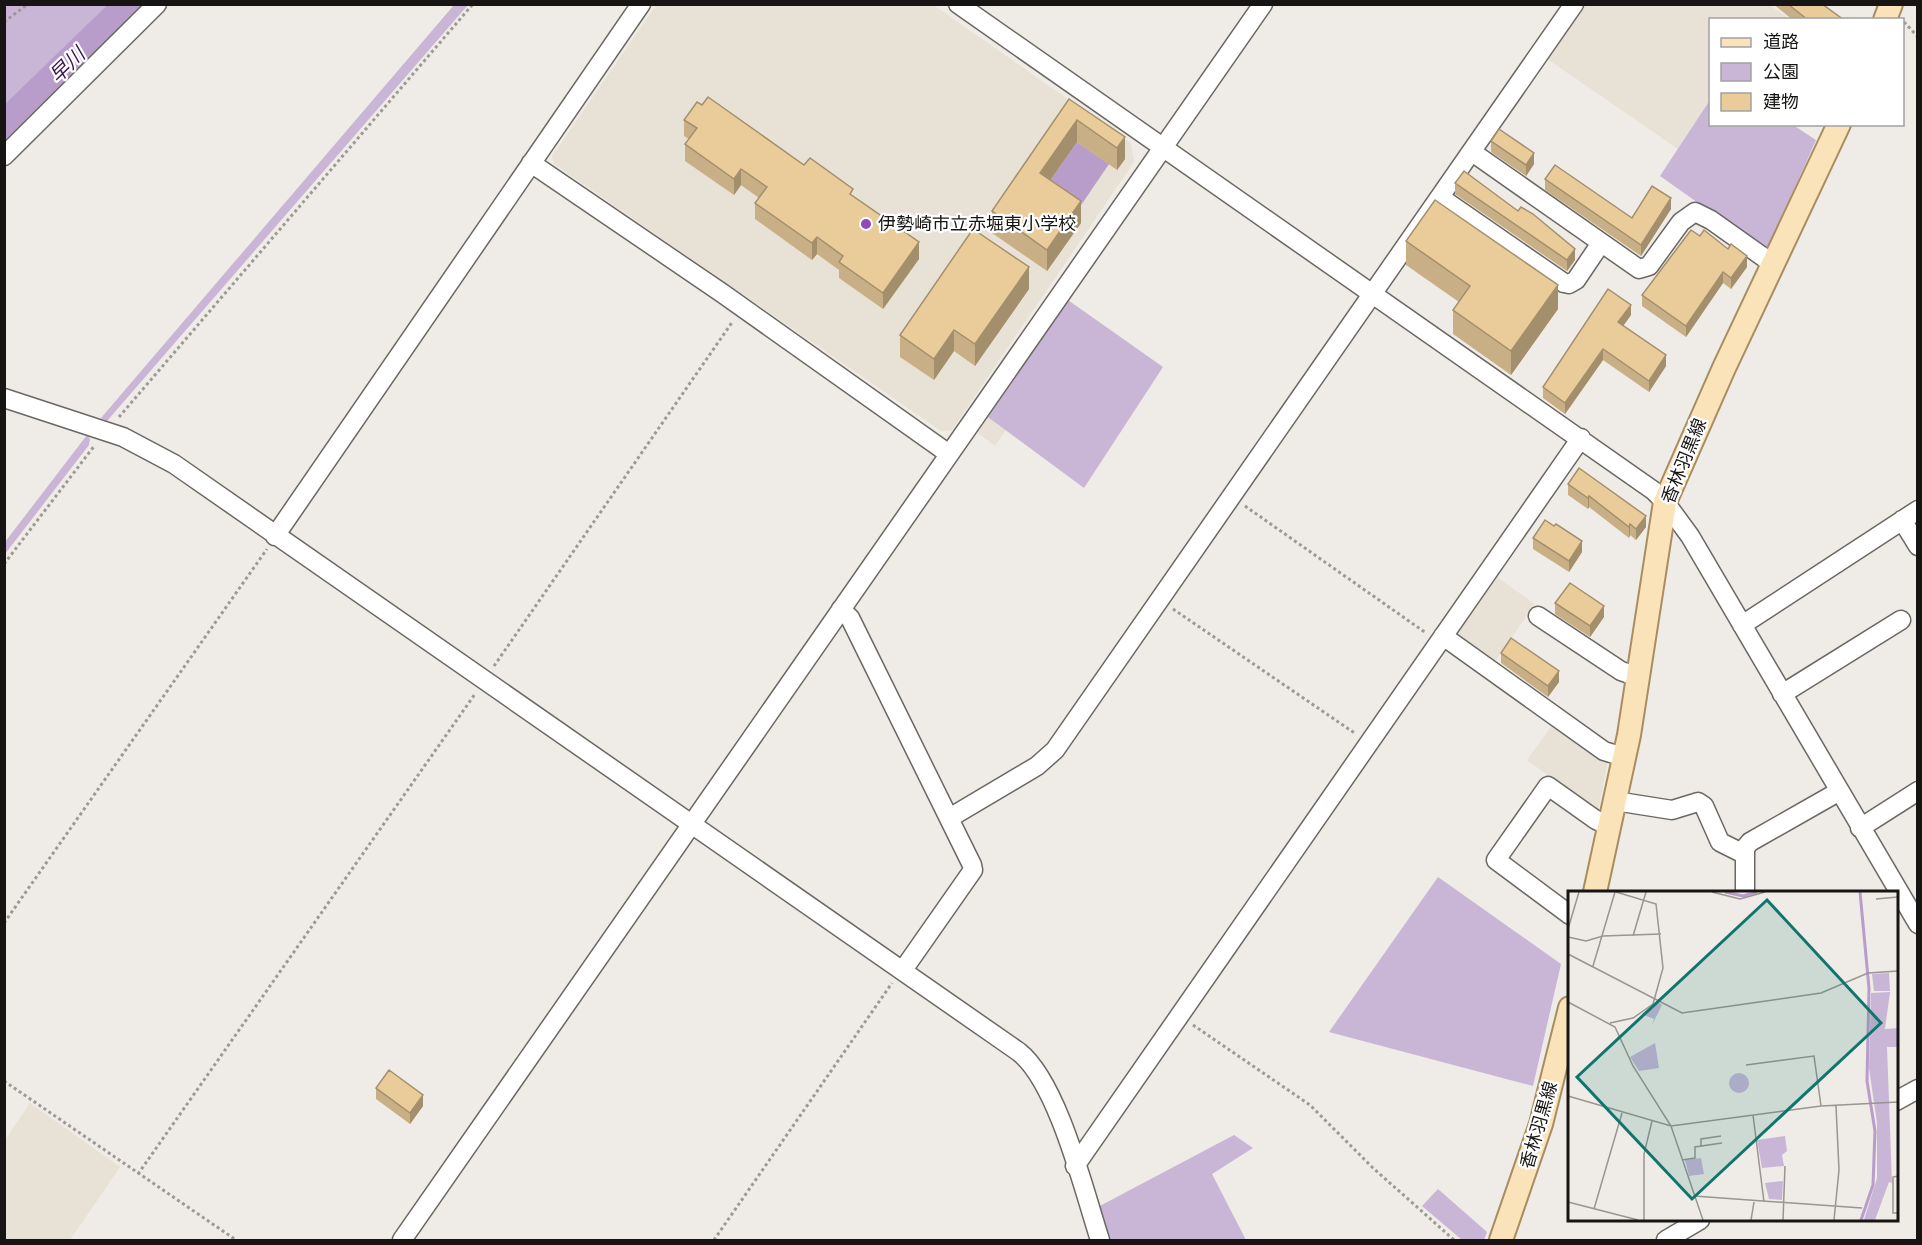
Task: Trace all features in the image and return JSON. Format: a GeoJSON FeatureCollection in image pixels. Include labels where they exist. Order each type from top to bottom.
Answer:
{"type":"FeatureCollection","features":[{"type":"Feature","properties":{"kind":"main road","name":"香林羽黒線"},"geometry":{"type":"LineString","coordinates":[[1595,891],[1624,757],[1665,502],[1838,126]]}},
{"type":"Feature","properties":{"kind":"main road","name":"香林羽黒線"},"geometry":{"type":"LineString","coordinates":[[1501,1240],[1541,1124],[1568,1017]]}},
{"type":"Feature","properties":{"kind":"street"},"geometry":{"type":"LineString","coordinates":[[4,156],[157,4]]}},
{"type":"Feature","properties":{"kind":"street"},"geometry":{"type":"LineString","coordinates":[[276,536],[641,4]]}},
{"type":"Feature","properties":{"kind":"street"},"geometry":{"type":"LineString","coordinates":[[958,4],[1581,438],[1665,502],[1690,536],[1897,891]]}},
{"type":"Feature","properties":{"kind":"street"},"geometry":{"type":"LineString","coordinates":[[402,1240],[1263,4]]}},
{"type":"Feature","properties":{"kind":"street"},"geometry":{"type":"LineString","coordinates":[[951,817],[1037,766],[1055,750],[1574,4]]}},
{"type":"Feature","properties":{"kind":"street"},"geometry":{"type":"LineString","coordinates":[[1472,152],[1638,269],[1646,269],[1681,222],[1695,212],[1711,220],[1773,264]]}},
{"type":"Feature","properties":{"kind":"street"},"geometry":{"type":"LineString","coordinates":[[531,164],[742,308],[949,454]]}},
{"type":"Feature","properties":{"kind":"street"},"geometry":{"type":"LineString","coordinates":[[1441,198],[1564,283],[1569,284],[1576,280],[1601,243]]}},
{"type":"Feature","properties":{"kind":"street"},"geometry":{"type":"LineString","coordinates":[[4,398],[107,431],[154,452],[174,464],[690,825],[903,970],[1030,1061],[1050,1093],[1100,1240]]}},
{"type":"Feature","properties":{"kind":"street"},"geometry":{"type":"LineString","coordinates":[[1075,1166],[1581,438]]}},
{"type":"Feature","properties":{"kind":"street"},"geometry":{"type":"LineString","coordinates":[[1742,625],[1917,510]]}},
{"type":"Feature","properties":{"kind":"street"},"geometry":{"type":"LineString","coordinates":[[1902,520],[1917,546]]}},
{"type":"Feature","properties":{"kind":"street"},"geometry":{"type":"LineString","coordinates":[[841,609],[850,618],[951,817],[973,870],[903,970]]}},
{"type":"Feature","properties":{"kind":"street"},"geometry":{"type":"LineString","coordinates":[[1538,616],[1621,671],[1638,677]]}},
{"type":"Feature","properties":{"kind":"street"},"geometry":{"type":"LineString","coordinates":[[1782,694],[1901,620]]}},
{"type":"Feature","properties":{"kind":"street"},"geometry":{"type":"LineString","coordinates":[[1441,639],[1604,751],[1624,757]]}},
{"type":"Feature","properties":{"kind":"street"},"geometry":{"type":"LineString","coordinates":[[1568,914],[1496,860],[1548,786],[1596,820],[1610,826]]}},
{"type":"Feature","properties":{"kind":"street"},"geometry":{"type":"LineString","coordinates":[[1860,828],[1917,791]]}},
{"type":"Feature","properties":{"kind":"street"},"geometry":{"type":"LineString","coordinates":[[1745,891],[1744,848],[1750,842],[1838,792]]}},
{"type":"Feature","properties":{"kind":"street"},"geometry":{"type":"LineString","coordinates":[[1615,801],[1672,810],[1698,802],[1704,806],[1720,842],[1744,854]]}},
{"type":"Feature","properties":{"kind":"street"},"geometry":{"type":"LineString","coordinates":[[1898,892],[1917,924]]}},
{"type":"Feature","properties":{"kind":"street"},"geometry":{"type":"LineString","coordinates":[[1898,1100],[1917,1089]]}},
{"type":"Feature","properties":{"kind":"street"},"geometry":{"type":"LineString","coordinates":[[1665,1240],[1687,1235],[1699,1221]]}},
{"type":"Feature","properties":{"kind":"path"},"geometry":{"type":"LineString","coordinates":[[4,22],[28,4]]}},
{"type":"Feature","properties":{"kind":"path"},"geometry":{"type":"LineString","coordinates":[[4,564],[107,431],[473,4]]}},
{"type":"Feature","properties":{"kind":"path"},"geometry":{"type":"LineString","coordinates":[[1904,24],[1917,38]]}},
{"type":"Feature","properties":{"kind":"path"},"geometry":{"type":"LineString","coordinates":[[138,1174],[742,308]]}},
{"type":"Feature","properties":{"kind":"path"},"geometry":{"type":"LineString","coordinates":[[1231,496],[1441,639]]}},
{"type":"Feature","properties":{"kind":"path"},"geometry":{"type":"LineString","coordinates":[[4,923],[276,536]]}},
{"type":"Feature","properties":{"kind":"path"},"geometry":{"type":"LineString","coordinates":[[1159,600],[1369,743]]}},
{"type":"Feature","properties":{"kind":"path"},"geometry":{"type":"LineString","coordinates":[[714,1240],[903,970]]}},
{"type":"Feature","properties":{"kind":"path"},"geometry":{"type":"LineString","coordinates":[[1179,1016],[1310,1105],[1372,1167],[1454,1240]]}},
{"type":"Feature","properties":{"kind":"path"},"geometry":{"type":"LineString","coordinates":[[4,1081],[236,1240]]}},
{"type":"Feature","properties":{"kind":"shaded area","name":"伊勢崎市立赤堀東小学校"},"geometry":{"type":"Polygon","coordinates":[[[932,4],[1131,143],[1134,162],[952,430],[941,431],[554,164],[552,156],[656,5],[932,4]]]}},
{"type":"Feature","properties":{"kind":"shaded area"},"geometry":{"type":"Polygon","coordinates":[[[1579,5],[1769,5],[1788,18],[1709,18],[1709,102],[1678,149],[1543,56],[1579,5]]]}},
{"type":"Feature","properties":{"kind":"shaded area"},"geometry":{"type":"Polygon","coordinates":[[[1077,142],[1109,164],[1073,217],[1040,195],[1077,142]]]}},
{"type":"Feature","properties":{"kind":"shaded area"},"geometry":{"type":"Polygon","coordinates":[[[985,415],[1006,430],[995,446],[974,430],[985,415]]]}},
{"type":"Feature","properties":{"kind":"shaded area"},"geometry":{"type":"Polygon","coordinates":[[[1494,575],[1535,604],[1494,663],[1458,638],[1457,628],[1494,575]]]}},
{"type":"Feature","properties":{"kind":"shaded area"},"geometry":{"type":"Polygon","coordinates":[[[1555,721],[1608,760],[1598,812],[1527,760],[1555,721]]]}},
{"type":"Feature","properties":{"kind":"shaded area"},"geometry":{"type":"Polygon","coordinates":[[[30,1103],[120,1167],[70,1240],[5,1240],[5,1140],[30,1103]]]}},
{"type":"Feature","properties":{"kind":"green space"},"geometry":{"type":"Polygon","coordinates":[[[5,4],[109,4],[109,5],[5,108],[5,4]]]}},
{"type":"Feature","properties":{"kind":"green space"},"geometry":{"type":"Polygon","coordinates":[[[454,5],[468,5],[107,421],[101,418],[454,5]]]}},
{"type":"Feature","properties":{"kind":"green space"},"geometry":{"type":"Polygon","coordinates":[[[1709,102],[1709,126],[1795,126],[1816,140],[1768,248],[1762,248],[1660,176],[1709,102]]]}},
{"type":"Feature","properties":{"kind":"green space"},"geometry":{"type":"Polygon","coordinates":[[[1065,298],[1163,367],[1084,488],[985,415],[1065,298]]]}},
{"type":"Feature","properties":{"kind":"green space"},"geometry":{"type":"Polygon","coordinates":[[[87,435],[90,439],[89,445],[5,554],[5,542],[87,435]]]}},
{"type":"Feature","properties":{"kind":"green space"},"geometry":{"type":"Polygon","coordinates":[[[1438,877],[1561,964],[1533,1086],[1329,1032],[1438,877]]]}},
{"type":"Feature","properties":{"kind":"green space"},"geometry":{"type":"Polygon","coordinates":[[[1234,1135],[1253,1148],[1212,1174],[1246,1240],[1106,1240],[1096,1208],[1234,1135]]]}},
{"type":"Feature","properties":{"kind":"green space"},"geometry":{"type":"Polygon","coordinates":[[[1438,1189],[1487,1232],[1484,1240],[1462,1240],[1422,1206],[1438,1189]]]}},
{"type":"Feature","properties":{"kind":"building"},"geometry":{"type":"Polygon","coordinates":[[[1788,4],[1822,4],[1841,18],[1806,18],[1788,4]]]}},
{"type":"Feature","properties":{"kind":"building"},"geometry":{"type":"Polygon","coordinates":[[[708,97],[804,165],[810,158],[853,189],[850,194],[919,242],[883,293],[839,262],[843,256],[817,237],[812,243],[755,203],[767,187],[741,169],[734,179],[685,144],[697,128],[684,120],[697,102],[702,105],[708,97]]]}},
{"type":"Feature","properties":{"kind":"building"},"geometry":{"type":"Polygon","coordinates":[[[1069,99],[1125,137],[1117,148],[1077,120],[1040,173],[1081,201],[1047,250],[992,211],[1069,99]]]}},
{"type":"Feature","properties":{"kind":"building"},"geometry":{"type":"Polygon","coordinates":[[[1499,129],[1534,153],[1526,165],[1491,141],[1499,129]]]}},
{"type":"Feature","properties":{"kind":"building"},"geometry":{"type":"Polygon","coordinates":[[[1555,165],[1632,218],[1652,186],[1671,198],[1641,245],[1545,179],[1555,165]]]}},
{"type":"Feature","properties":{"kind":"building"},"geometry":{"type":"Polygon","coordinates":[[[1464,171],[1518,211],[1521,207],[1533,214],[1575,249],[1567,260],[1455,183],[1464,171]]]}},
{"type":"Feature","properties":{"kind":"building"},"geometry":{"type":"Polygon","coordinates":[[[1435,200],[1558,285],[1511,351],[1453,310],[1470,286],[1406,241],[1435,200]]]}},
{"type":"Feature","properties":{"kind":"building"},"geometry":{"type":"Polygon","coordinates":[[[973,229],[1029,267],[975,344],[954,330],[934,359],[900,335],[973,229]]]}},
{"type":"Feature","properties":{"kind":"building"},"geometry":{"type":"Polygon","coordinates":[[[1691,230],[1700,236],[1704,230],[1728,249],[1731,244],[1747,256],[1731,278],[1723,272],[1686,326],[1642,295],[1691,230]]]}},
{"type":"Feature","properties":{"kind":"building"},"geometry":{"type":"Polygon","coordinates":[[[1608,289],[1631,305],[1618,322],[1666,355],[1649,381],[1603,349],[1565,403],[1543,387],[1608,289]]]}},
{"type":"Feature","properties":{"kind":"building"},"geometry":{"type":"Polygon","coordinates":[[[1579,468],[1646,516],[1636,529],[1630,524],[1629,527],[1589,496],[1588,498],[1568,484],[1579,468]]]}},
{"type":"Feature","properties":{"kind":"building"},"geometry":{"type":"Polygon","coordinates":[[[1545,520],[1554,526],[1556,524],[1582,541],[1569,561],[1533,538],[1545,520]]]}},
{"type":"Feature","properties":{"kind":"building"},"geometry":{"type":"Polygon","coordinates":[[[1570,583],[1604,606],[1590,626],[1555,603],[1570,583]]]}},
{"type":"Feature","properties":{"kind":"building"},"geometry":{"type":"Polygon","coordinates":[[[1511,638],[1559,671],[1548,686],[1501,653],[1511,638]]]}},
{"type":"Feature","properties":{"kind":"building"},"geometry":{"type":"Polygon","coordinates":[[[389,1070],[423,1095],[410,1113],[376,1088],[389,1070]]]}},
{"type":"Feature","properties":{"kind":"waterway","name":"早川"},"geometry":{"type":"LineString","coordinates":[[4,126],[130,4]]}},
{"type":"Feature","properties":{"kind":"place","name":"伊勢崎市立赤堀東小学校"},"geometry":{"type":"Point","coordinates":[866,224]}}]}
